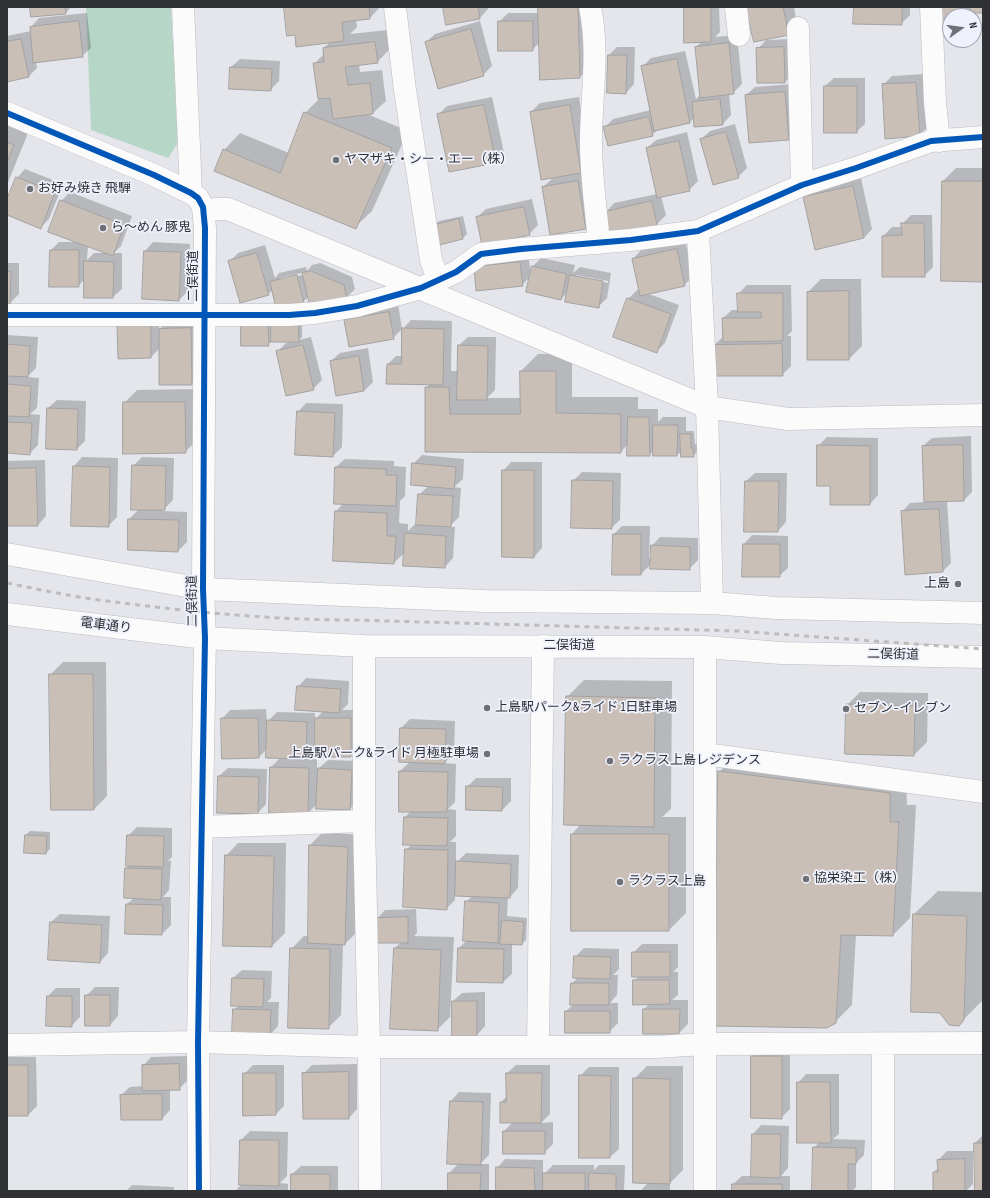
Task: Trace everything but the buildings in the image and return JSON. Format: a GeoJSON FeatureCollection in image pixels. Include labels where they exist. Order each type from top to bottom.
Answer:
{"type":"FeatureCollection","features":[{"type":"Feature","properties":{"kind":"street"},"geometry":{"type":"LineString","coordinates":[[183,7],[191,193]]}},
{"type":"Feature","properties":{"kind":"street"},"geometry":{"type":"LineString","coordinates":[[394,7],[406,98],[431,260],[430,285]]}},
{"type":"Feature","properties":{"kind":"street"},"geometry":{"type":"LineString","coordinates":[[590,7],[594,27],[595,62],[591,136],[591,173],[599,243]]}},
{"type":"Feature","properties":{"kind":"street"},"geometry":{"type":"LineString","coordinates":[[736,7],[739,35]]}},
{"type":"Feature","properties":{"kind":"street"},"geometry":{"type":"LineString","coordinates":[[931,7],[935,103],[939,140]]}},
{"type":"Feature","properties":{"kind":"street"},"geometry":{"type":"LineString","coordinates":[[798,28],[802,185]]}},
{"type":"Feature","properties":{"kind":"street","name":"二俣街道"},"geometry":{"type":"LineString","coordinates":[[7,113],[154,175],[191,193],[201,202],[204,212],[205,228],[203,588],[205,638],[364,646],[705,647],[781,652],[983,657]]}},
{"type":"Feature","properties":{"kind":"street"},"geometry":{"type":"LineString","coordinates":[[7,315],[314,314],[357,306],[430,285],[456,272],[482,254],[631,240],[698,230],[802,185],[856,168],[931,141],[983,137]]}},
{"type":"Feature","properties":{"kind":"street"},"geometry":{"type":"LineString","coordinates":[[204,212],[216,209],[228,209],[430,285],[706,407],[788,419],[983,415]]}},
{"type":"Feature","properties":{"kind":"street"},"geometry":{"type":"LineString","coordinates":[[698,230],[706,407],[712,603]]}},
{"type":"Feature","properties":{"kind":"street"},"geometry":{"type":"LineString","coordinates":[[7,554],[203,588]]}},
{"type":"Feature","properties":{"kind":"street","name":"二俣街道"},"geometry":{"type":"LineString","coordinates":[[203,588],[484,601],[712,603],[776,608],[983,613]]}},
{"type":"Feature","properties":{"kind":"street","name":"電車通り"},"geometry":{"type":"LineString","coordinates":[[7,614],[205,638]]}},
{"type":"Feature","properties":{"kind":"street"},"geometry":{"type":"LineString","coordinates":[[199,1191],[198,1042],[205,638]]}},
{"type":"Feature","properties":{"kind":"street"},"geometry":{"type":"LineString","coordinates":[[364,646],[364,821],[369,1048],[370,1191]]}},
{"type":"Feature","properties":{"kind":"street"},"geometry":{"type":"LineString","coordinates":[[538,1047],[543,646]]}},
{"type":"Feature","properties":{"kind":"street"},"geometry":{"type":"LineString","coordinates":[[705,647],[705,1191]]}},
{"type":"Feature","properties":{"kind":"street"},"geometry":{"type":"LineString","coordinates":[[705,754],[983,792]]}},
{"type":"Feature","properties":{"kind":"street"},"geometry":{"type":"LineString","coordinates":[[202,827],[364,821]]}},
{"type":"Feature","properties":{"kind":"street"},"geometry":{"type":"LineString","coordinates":[[7,1045],[198,1042],[369,1048],[656,1047],[704,1044],[983,1043]]}},
{"type":"Feature","properties":{"kind":"street"},"geometry":{"type":"LineString","coordinates":[[883,1044],[883,1191]]}},
{"type":"Feature","properties":{"kind":"green space"},"geometry":{"type":"Polygon","coordinates":[[[86,7],[171,7],[178,143],[168,158],[91,130],[86,7]]]}},
{"type":"Feature","properties":{"kind":"railway"},"geometry":{"type":"LineString","coordinates":[[7,583],[99,600],[162,608],[257,617],[737,631],[983,649]]}},
{"type":"Feature","properties":{"kind":"cycle path"},"geometry":{"type":"LineString","coordinates":[[7,113],[154,175],[191,193],[198,198],[203,207],[205,228],[203,589],[205,638],[198,1042],[199,1191]]}},
{"type":"Feature","properties":{"kind":"cycle path"},"geometry":{"type":"LineString","coordinates":[[7,315],[289,315],[315,313],[357,306],[421,288],[456,272],[481,254],[521,249],[631,240],[698,231],[802,185],[856,168],[931,141],[983,137]]}},
{"type":"Feature","properties":{"kind":"place","name":"ヤマザキ・シー・エー（株）"},"geometry":{"type":"Point","coordinates":[336,160]}},
{"type":"Feature","properties":{"kind":"place","name":"お好み焼き 飛騨"},"geometry":{"type":"Point","coordinates":[30,189]}},
{"type":"Feature","properties":{"kind":"place","name":"ら～めん 豚鬼"},"geometry":{"type":"Point","coordinates":[103,228]}},
{"type":"Feature","properties":{"kind":"place","name":"上島"},"geometry":{"type":"Point","coordinates":[958,584]}},
{"type":"Feature","properties":{"kind":"place","name":"上島駅パーク&ライド 1日駐車場"},"geometry":{"type":"Point","coordinates":[487,708]}},
{"type":"Feature","properties":{"kind":"place","name":"セブン−イレブン"},"geometry":{"type":"Point","coordinates":[846,709]}},
{"type":"Feature","properties":{"kind":"place","name":"上島駅パーク&ライド 月極駐車場"},"geometry":{"type":"Point","coordinates":[487,754]}},
{"type":"Feature","properties":{"kind":"place","name":"ラクラス上島レジデンス"},"geometry":{"type":"Point","coordinates":[610,761]}},
{"type":"Feature","properties":{"kind":"place","name":"協栄染工（株）"},"geometry":{"type":"Point","coordinates":[806,879]}},
{"type":"Feature","properties":{"kind":"place","name":"ラクラス上島"},"geometry":{"type":"Point","coordinates":[620,882]}}]}
